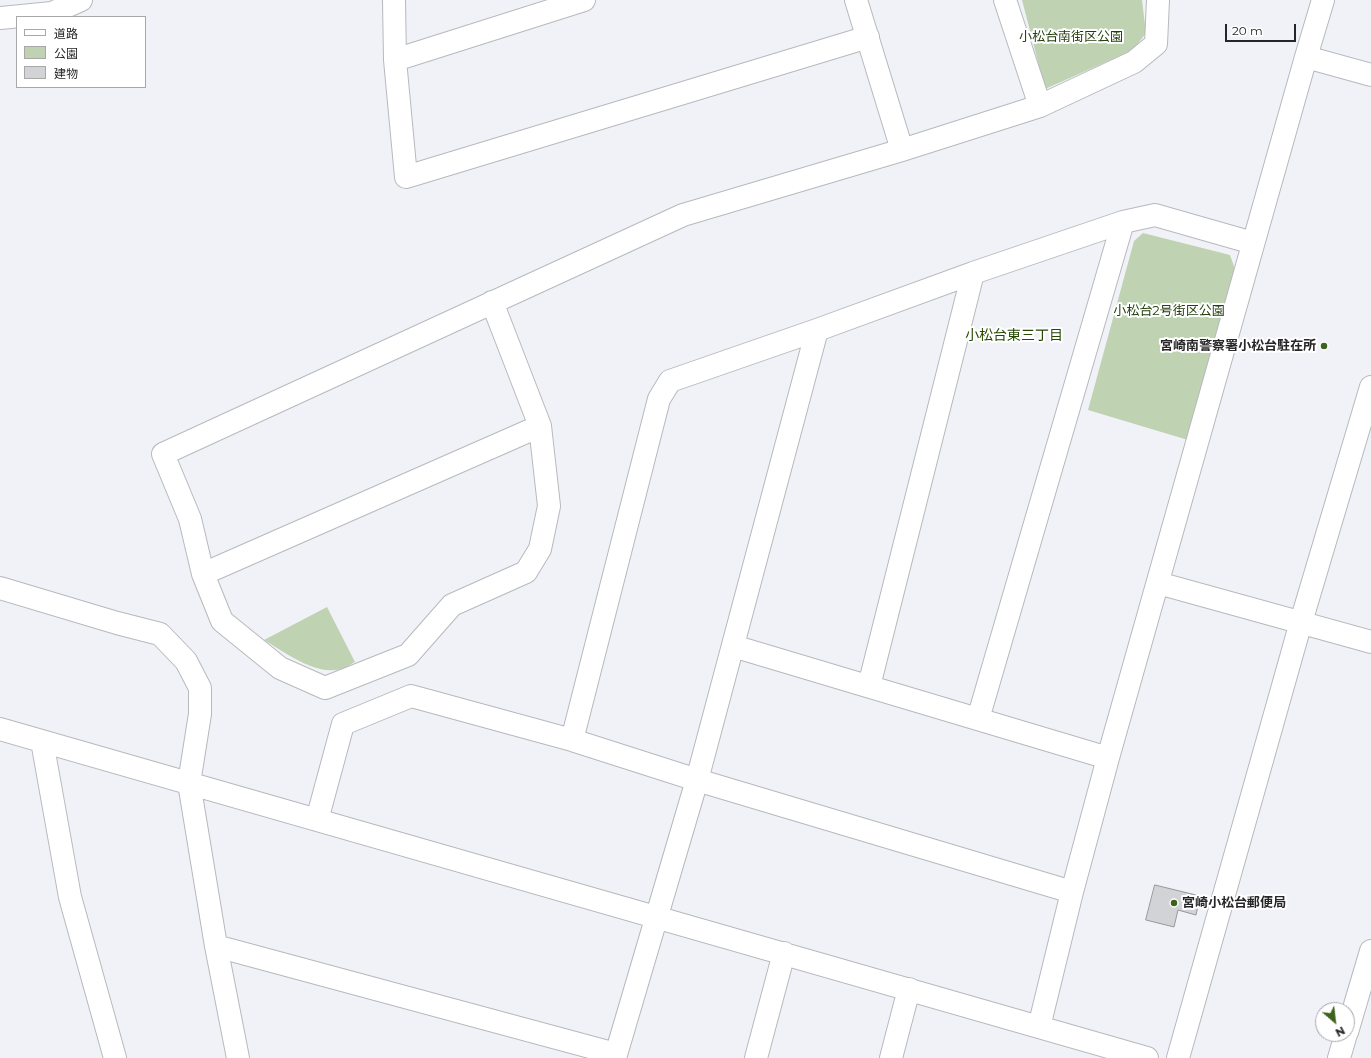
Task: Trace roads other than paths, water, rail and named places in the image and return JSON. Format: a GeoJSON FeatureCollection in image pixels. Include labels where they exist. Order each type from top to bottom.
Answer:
{"type":"FeatureCollection","features":[{"type":"Feature","properties":{"kind":"street"},"geometry":{"type":"LineString","coordinates":[[21,16],[52,13],[80,0]]}},
{"type":"Feature","properties":{"kind":"street"},"geometry":{"type":"LineString","coordinates":[[394,0],[395,60],[406,177],[868,37]]}},
{"type":"Feature","properties":{"kind":"street"},"geometry":{"type":"LineString","coordinates":[[395,60],[584,0]]}},
{"type":"Feature","properties":{"kind":"street"},"geometry":{"type":"LineString","coordinates":[[856,0],[902,150]]}},
{"type":"Feature","properties":{"kind":"street"},"geometry":{"type":"LineString","coordinates":[[1005,0],[1040,106]]}},
{"type":"Feature","properties":{"kind":"street"},"geometry":{"type":"LineString","coordinates":[[492,302],[540,426],[549,506],[540,549],[526,572],[452,605],[408,655],[325,688],[280,668],[222,621],[203,574],[190,519],[163,454],[492,302],[683,214],[902,150],[1040,106],[1134,62],[1156,44],[1158,0]]}},
{"type":"Feature","properties":{"kind":"street"},"geometry":{"type":"LineString","coordinates":[[1039,1027],[1072,892],[1108,758],[1306,57],[1324,0]]}},
{"type":"Feature","properties":{"kind":"street"},"geometry":{"type":"LineString","coordinates":[[0,18],[16,16]]}},
{"type":"Feature","properties":{"kind":"street"},"geometry":{"type":"LineString","coordinates":[[1306,57],[1371,75]]}},
{"type":"Feature","properties":{"kind":"street"},"geometry":{"type":"LineString","coordinates":[[572,740],[659,399],[670,380],[817,330],[973,273],[1123,222],[1155,215],[1253,243]]}},
{"type":"Feature","properties":{"kind":"street"},"geometry":{"type":"LineString","coordinates":[[978,719],[1123,222]]}},
{"type":"Feature","properties":{"kind":"street"},"geometry":{"type":"LineString","coordinates":[[869,686],[973,273]]}},
{"type":"Feature","properties":{"kind":"street"},"geometry":{"type":"LineString","coordinates":[[216,946],[615,1056],[697,780],[817,330]]}},
{"type":"Feature","properties":{"kind":"street"},"geometry":{"type":"LineString","coordinates":[[1178,1058],[1301,622],[1371,388]]}},
{"type":"Feature","properties":{"kind":"street"},"geometry":{"type":"LineString","coordinates":[[203,574],[540,426]]}},
{"type":"Feature","properties":{"kind":"street"},"geometry":{"type":"LineString","coordinates":[[1158,582],[1371,642]]}},
{"type":"Feature","properties":{"kind":"street"},"geometry":{"type":"LineString","coordinates":[[0,588],[117,623],[160,634],[186,661],[200,688],[200,714],[189,783],[216,946],[238,1058]]}},
{"type":"Feature","properties":{"kind":"street"},"geometry":{"type":"LineString","coordinates":[[733,646],[1108,758]]}},
{"type":"Feature","properties":{"kind":"street"},"geometry":{"type":"LineString","coordinates":[[317,820],[343,724],[411,696],[572,740],[697,780],[1072,892]]}},
{"type":"Feature","properties":{"kind":"street"},"geometry":{"type":"LineString","coordinates":[[0,729],[1147,1058]]}},
{"type":"Feature","properties":{"kind":"street"},"geometry":{"type":"LineString","coordinates":[[42,741],[70,897],[115,1058]]}},
{"type":"Feature","properties":{"kind":"street"},"geometry":{"type":"LineString","coordinates":[[756,1058],[784,953]]}},
{"type":"Feature","properties":{"kind":"street"},"geometry":{"type":"LineString","coordinates":[[1355,1007],[1369,962]]}},
{"type":"Feature","properties":{"kind":"street"},"geometry":{"type":"LineString","coordinates":[[891,1058],[909,989]]}},
{"type":"Feature","properties":{"kind":"street"},"geometry":{"type":"LineString","coordinates":[[1339,1058],[1344,1042]]}},
{"type":"Feature","properties":{"kind":"place","name":"宮崎南警察署小松台駐在所"},"geometry":{"type":"Point","coordinates":[1324,346]}},
{"type":"Feature","properties":{"kind":"place","name":"宮崎小松台郵便局"},"geometry":{"type":"Point","coordinates":[1174,903]}},
{"type":"Feature","properties":{"kind":"district","name":"小松台東三丁目"},"geometry":{"type":"Point","coordinates":[1014,336]}},
{"type":"Feature","properties":{"kind":"park label","name":"小松台南街区公園"},"geometry":{"type":"Point","coordinates":[1071,37]}},
{"type":"Feature","properties":{"kind":"park label","name":"小松台2号街区公園"},"geometry":{"type":"Point","coordinates":[1169,311]}}]}
